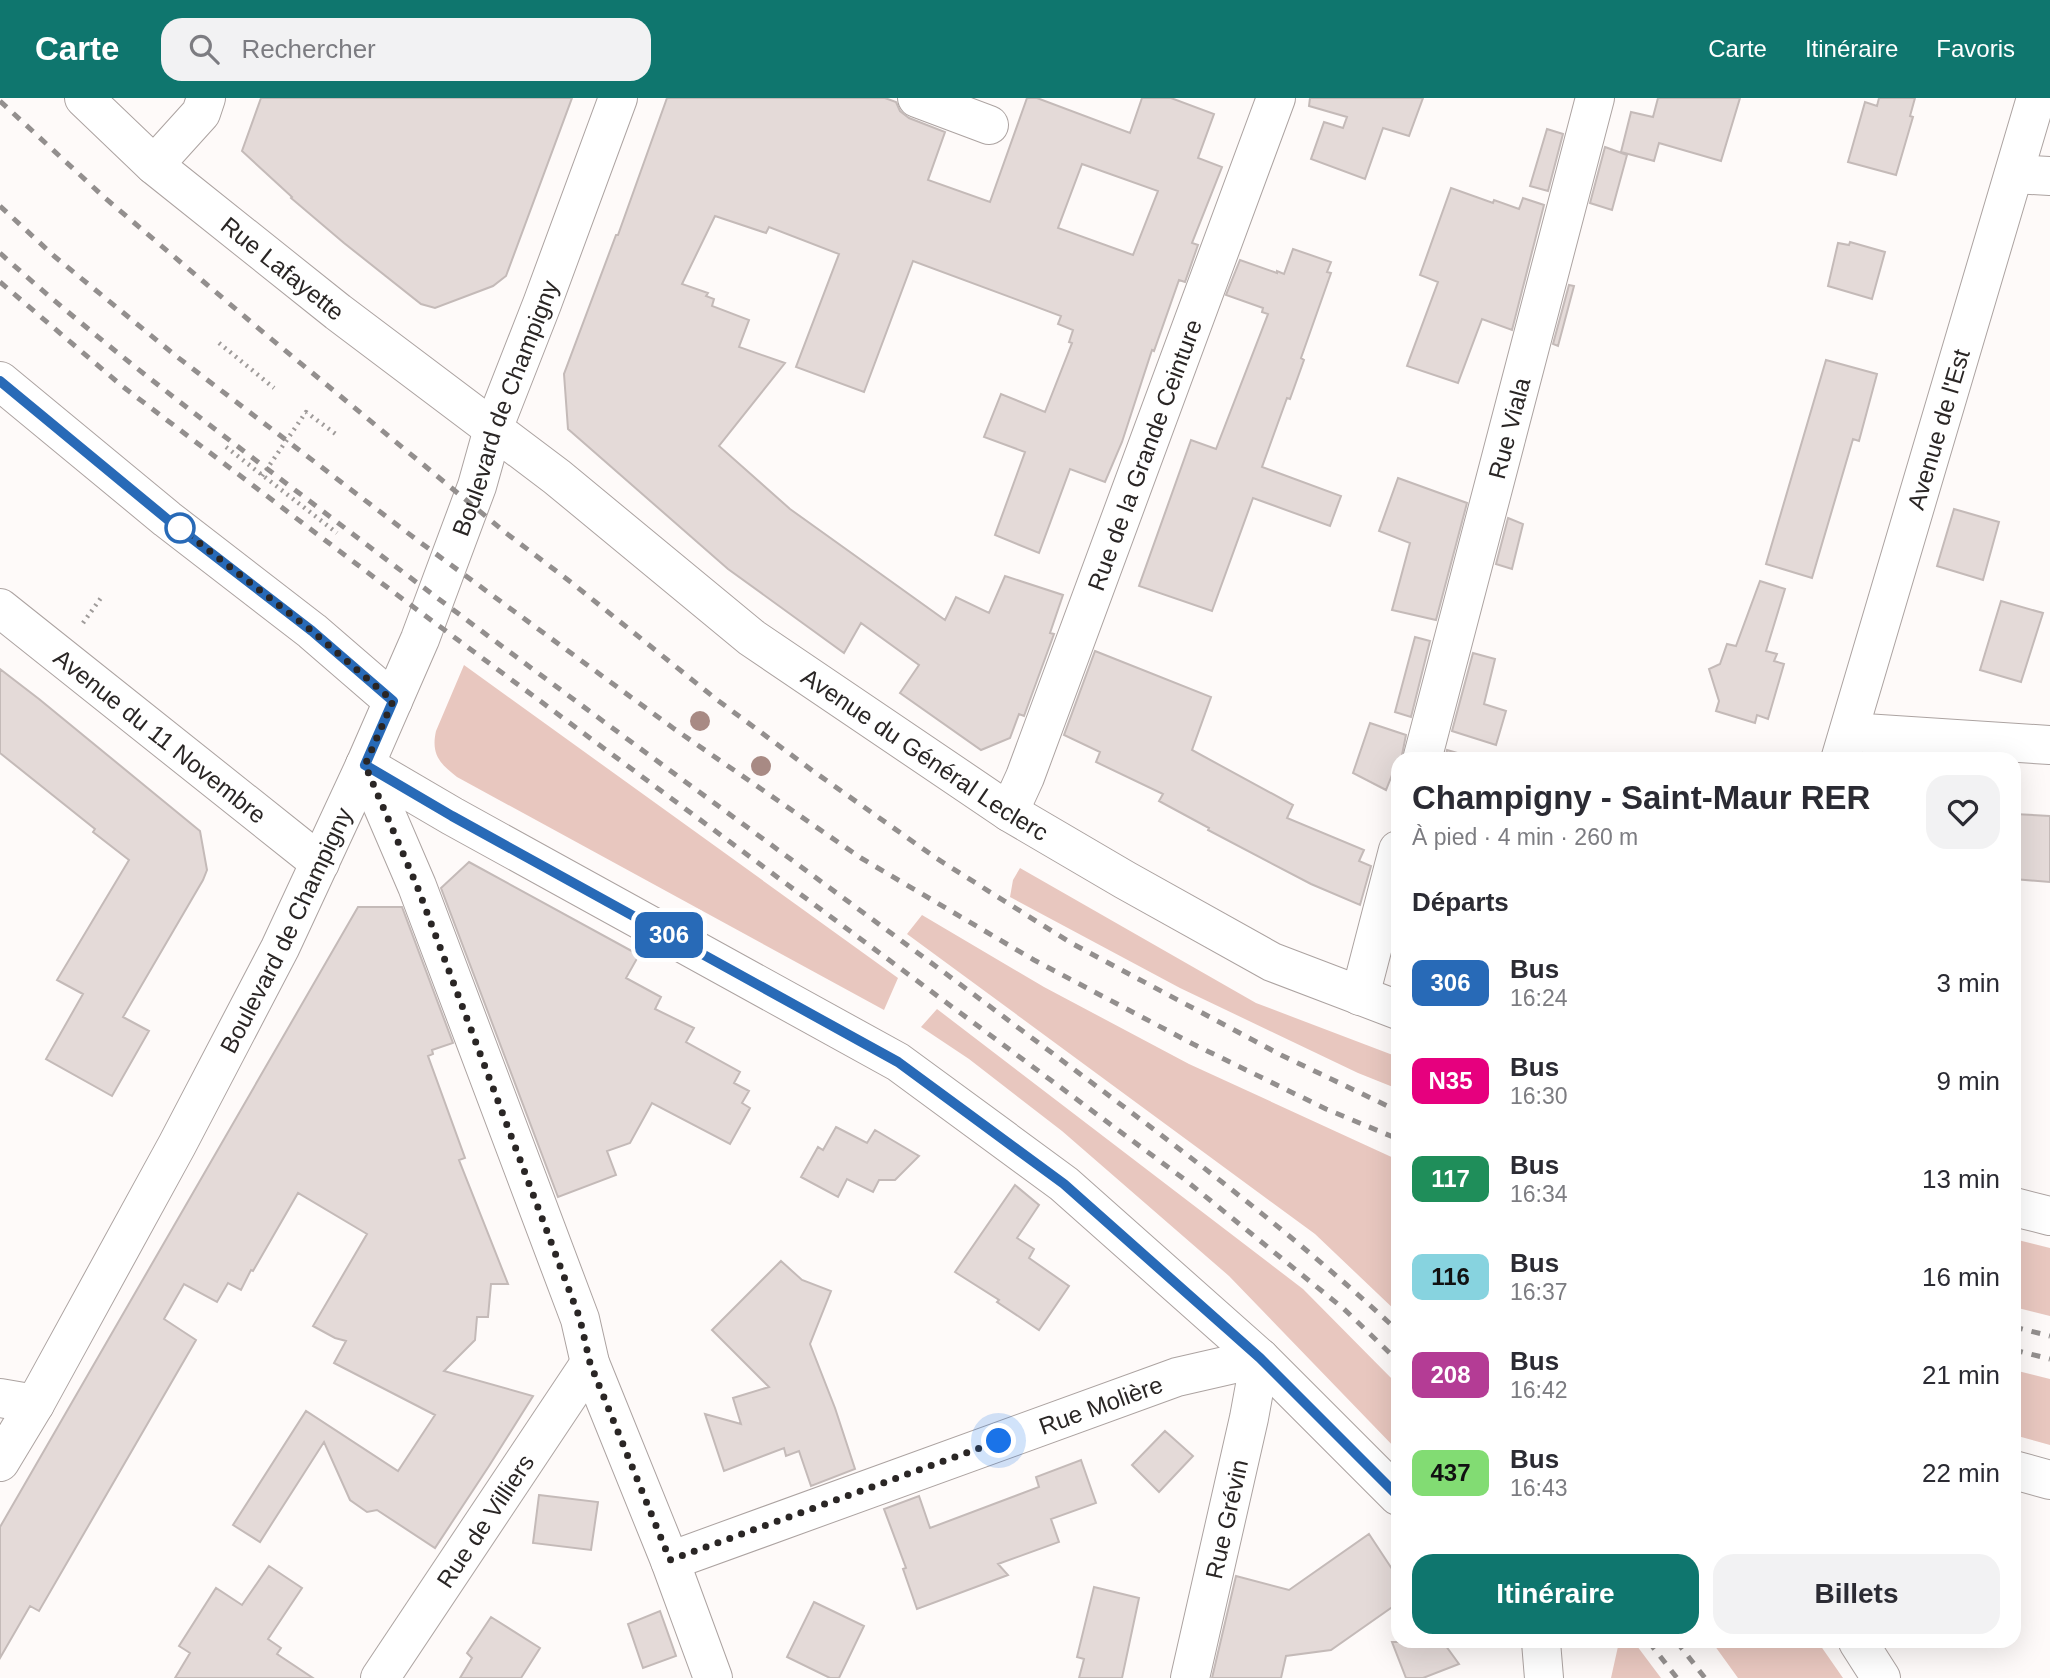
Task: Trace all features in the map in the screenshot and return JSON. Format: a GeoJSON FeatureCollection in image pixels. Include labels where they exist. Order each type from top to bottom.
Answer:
{"type":"FeatureCollection","features":[{"type":"Feature","properties":{"kind":"street","name":"Rue Lafayette"},"geometry":{"type":"LineString","coordinates":[[84,98],[153,165],[338,312],[493,429]]}},
{"type":"Feature","properties":{"kind":"street"},"geometry":{"type":"LineString","coordinates":[[153,165],[201,113],[206,98]]}},
{"type":"Feature","properties":{"kind":"street","name":"Boulevard de Champigny"},"geometry":{"type":"LineString","coordinates":[[0,1462],[17,1401],[184,1132],[280,948],[365,765],[420,639],[456,545],[493,429],[618,98]]}},
{"type":"Feature","properties":{"kind":"street"},"geometry":{"type":"LineString","coordinates":[[917,98],[989,125]]}},
{"type":"Feature","properties":{"kind":"street","name":"Rue de la Grande Ceinture"},"geometry":{"type":"LineString","coordinates":[[1009,813],[1025,777],[1276,98]]}},
{"type":"Feature","properties":{"kind":"street","name":"Rue Viala"},"geometry":{"type":"LineString","coordinates":[[1424,752],[1595,98]]}},
{"type":"Feature","properties":{"kind":"street","name":"Avenue de l'Est"},"geometry":{"type":"LineString","coordinates":[[1845,746],[2032,175],[2036,98]]}},
{"type":"Feature","properties":{"kind":"street"},"geometry":{"type":"LineString","coordinates":[[0,381],[167,519],[312,631],[393,701]]}},
{"type":"Feature","properties":{"kind":"street","name":"Avenue du Général Leclerc"},"geometry":{"type":"LineString","coordinates":[[493,429],[557,477],[752,638],[1009,813],[1272,962],[1391,1007]]}},
{"type":"Feature","properties":{"kind":"street","name":"Avenue du 11 Novembre"},"geometry":{"type":"LineString","coordinates":[[0,608],[320,863]]}},
{"type":"Feature","properties":{"kind":"street"},"geometry":{"type":"LineString","coordinates":[[1845,746],[2050,745]]}},
{"type":"Feature","properties":{"kind":"street"},"geometry":{"type":"LineString","coordinates":[[365,765],[452,816],[898,1062],[1064,1184],[1260,1358],[1391,1489]]}},
{"type":"Feature","properties":{"kind":"street"},"geometry":{"type":"LineString","coordinates":[[365,765],[417,886],[580,1319],[590,1363],[670,1560],[712,1678]]}},
{"type":"Feature","properties":{"kind":"street"},"geometry":{"type":"LineString","coordinates":[[1360,996],[1391,877]]}},
{"type":"Feature","properties":{"kind":"street"},"geometry":{"type":"LineString","coordinates":[[2021,1209],[2050,1216]]}},
{"type":"Feature","properties":{"kind":"street","name":"Rue Molière"},"geometry":{"type":"LineString","coordinates":[[670,1560],[1177,1377],[1260,1358]]}},
{"type":"Feature","properties":{"kind":"street","name":"Rue Grévin"},"geometry":{"type":"LineString","coordinates":[[1190,1678],[1260,1358]]}},
{"type":"Feature","properties":{"kind":"street","name":"Rue de Villiers"},"geometry":{"type":"LineString","coordinates":[[380,1678],[590,1363]]}},
{"type":"Feature","properties":{"kind":"street"},"geometry":{"type":"LineString","coordinates":[[2021,1472],[2050,1480]]}},
{"type":"Feature","properties":{"kind":"street"},"geometry":{"type":"LineString","coordinates":[[1542,1648],[1544,1678]]}},
{"type":"Feature","properties":{"kind":"street"},"geometry":{"type":"LineString","coordinates":[[1862,1648],[1881,1678]]}},
{"type":"Feature","properties":{"kind":"path"},"geometry":{"type":"LineString","coordinates":[[219,343],[274,388]]}},
{"type":"Feature","properties":{"kind":"path"},"geometry":{"type":"LineString","coordinates":[[262,476],[306,412],[337,435]]}},
{"type":"Feature","properties":{"kind":"path"},"geometry":{"type":"LineString","coordinates":[[226,447],[337,533]]}},
{"type":"Feature","properties":{"kind":"path"},"geometry":{"type":"LineString","coordinates":[[78,630],[103,595]]}},
{"type":"Feature","properties":{"kind":"shaded area"},"geometry":{"type":"Polygon","coordinates":[[[464,665],[898,978],[884,1010],[457,777],[438,757],[435,739],[464,665]]]}},
{"type":"Feature","properties":{"kind":"shaded area"},"geometry":{"type":"Polygon","coordinates":[[[1020,868],[1256,1003],[1391,1054],[1391,1086],[1180,988],[1010,897],[1013,880],[1020,868]]]}},
{"type":"Feature","properties":{"kind":"shaded area"},"geometry":{"type":"Polygon","coordinates":[[[922,915],[1044,987],[1189,1064],[1391,1157],[1391,1306],[1315,1234],[907,934],[922,915]]]}},
{"type":"Feature","properties":{"kind":"shaded area"},"geometry":{"type":"Polygon","coordinates":[[[937,1009],[1303,1289],[1391,1378],[1391,1444],[1229,1276],[1062,1131],[969,1059],[921,1027],[937,1009]]]}},
{"type":"Feature","properties":{"kind":"shaded area"},"geometry":{"type":"Polygon","coordinates":[[[2021,1241],[2050,1248],[2050,1316],[2021,1309],[2021,1241]]]}},
{"type":"Feature","properties":{"kind":"shaded area"},"geometry":{"type":"Polygon","coordinates":[[[2021,1372],[2050,1379],[2050,1445],[2021,1437],[2021,1372]]]}},
{"type":"Feature","properties":{"kind":"shaded area"},"geometry":{"type":"Polygon","coordinates":[[[1618,1648],[1638,1648],[1661,1678],[1611,1678],[1618,1648]]]}},
{"type":"Feature","properties":{"kind":"shaded area"},"geometry":{"type":"Polygon","coordinates":[[[1716,1648],[1822,1648],[1843,1678],[1738,1678],[1716,1648]]]}},
{"type":"Feature","properties":{"kind":"building"},"geometry":{"type":"Polygon","coordinates":[[[261,98],[572,98],[506,276],[493,286],[435,308],[421,304],[344,243],[242,151],[261,98]]]}},
{"type":"Feature","properties":{"kind":"building"},"geometry":{"type":"Polygon","coordinates":[[[667,98],[885,98],[896,102],[900,111],[909,118],[945,132],[928,180],[990,202],[1027,98],[1037,98],[1130,133],[1142,98],[1171,98],[1214,114],[1198,158],[1222,167],[1192,243],[1198,245],[1185,282],[1179,280],[1154,351],[1152,350],[1122,442],[1105,482],[1070,469],[1039,553],[995,535],[1025,452],[984,437],[1001,394],[1045,412],[1072,343],[1069,342],[1073,330],[1058,324],[1061,316],[913,261],[864,392],[796,367],[839,254],[769,227],[766,233],[715,216],[682,284],[708,293],[706,296],[714,299],[712,306],[749,320],[739,347],[785,363],[719,446],[790,509],[945,620],[956,597],[989,613],[1005,576],[1063,595],[1050,633],[1054,634],[1024,716],[1019,714],[1010,738],[981,750],[900,693],[919,665],[861,623],[844,653],[728,569],[568,429],[564,374],[667,98]],[[1082,164],[1058,228],[1133,255],[1158,191],[1082,164]]]}},
{"type":"Feature","properties":{"kind":"building"},"geometry":{"type":"Polygon","coordinates":[[[1310,98],[1423,98],[1409,136],[1383,128],[1365,179],[1311,159],[1324,122],[1343,128],[1347,117],[1309,106],[1310,98]]]}},
{"type":"Feature","properties":{"kind":"building"},"geometry":{"type":"Polygon","coordinates":[[[1658,98],[1740,98],[1721,161],[1659,143],[1654,161],[1621,152],[1631,112],[1653,117],[1658,98]]]}},
{"type":"Feature","properties":{"kind":"building"},"geometry":{"type":"Polygon","coordinates":[[[1879,98],[1915,98],[1910,116],[1913,117],[1896,175],[1848,162],[1865,102],[1877,106],[1879,98]]]}},
{"type":"Feature","properties":{"kind":"building"},"geometry":{"type":"Polygon","coordinates":[[[1547,129],[1563,134],[1548,191],[1530,186],[1547,129]]]}},
{"type":"Feature","properties":{"kind":"building"},"geometry":{"type":"Polygon","coordinates":[[[1605,147],[1627,155],[1612,210],[1590,203],[1605,147]]]}},
{"type":"Feature","properties":{"kind":"building"},"geometry":{"type":"Polygon","coordinates":[[[1451,188],[1519,209],[1523,198],[1544,205],[1512,330],[1482,319],[1458,383],[1407,366],[1438,282],[1420,275],[1451,188]]]}},
{"type":"Feature","properties":{"kind":"building"},"geometry":{"type":"Polygon","coordinates":[[[1850,242],[1885,252],[1872,299],[1828,286],[1838,243],[1849,245],[1850,242]]]}},
{"type":"Feature","properties":{"kind":"building"},"geometry":{"type":"Polygon","coordinates":[[[1293,249],[1331,262],[1327,272],[1331,273],[1301,358],[1304,360],[1262,467],[1341,496],[1330,526],[1253,498],[1212,611],[1139,586],[1191,440],[1216,449],[1268,314],[1262,312],[1263,308],[1226,295],[1240,260],[1284,274],[1293,249]]]}},
{"type":"Feature","properties":{"kind":"building"},"geometry":{"type":"Polygon","coordinates":[[[1569,285],[1574,286],[1558,346],[1553,344],[1569,285]]]}},
{"type":"Feature","properties":{"kind":"building"},"geometry":{"type":"Polygon","coordinates":[[[1826,360],[1877,374],[1859,441],[1853,439],[1812,578],[1766,564],[1826,360]]]}},
{"type":"Feature","properties":{"kind":"building"},"geometry":{"type":"Polygon","coordinates":[[[1398,478],[1467,503],[1436,620],[1392,610],[1410,543],[1379,531],[1398,478]]]}},
{"type":"Feature","properties":{"kind":"building"},"geometry":{"type":"Polygon","coordinates":[[[1954,509],[1999,522],[1983,580],[1937,566],[1954,509]]]}},
{"type":"Feature","properties":{"kind":"building"},"geometry":{"type":"Polygon","coordinates":[[[1508,518],[1523,524],[1512,569],[1496,564],[1508,518]]]}},
{"type":"Feature","properties":{"kind":"building"},"geometry":{"type":"Polygon","coordinates":[[[1760,581],[1785,589],[1766,651],[1777,654],[1774,661],[1784,664],[1768,719],[1757,715],[1755,723],[1716,711],[1719,701],[1709,669],[1720,664],[1727,644],[1736,646],[1760,581]]]}},
{"type":"Feature","properties":{"kind":"building"},"geometry":{"type":"Polygon","coordinates":[[[2001,601],[2043,613],[2021,682],[1980,670],[2001,601]]]}},
{"type":"Feature","properties":{"kind":"building"},"geometry":{"type":"Polygon","coordinates":[[[1415,637],[1430,641],[1411,717],[1395,712],[1415,637]]]}},
{"type":"Feature","properties":{"kind":"building"},"geometry":{"type":"Polygon","coordinates":[[[1095,651],[1211,697],[1192,750],[1293,805],[1287,818],[1364,850],[1359,861],[1371,866],[1360,905],[1311,884],[1208,830],[1209,828],[1159,801],[1163,794],[1096,762],[1100,752],[1064,735],[1095,651]]]}},
{"type":"Feature","properties":{"kind":"building"},"geometry":{"type":"Polygon","coordinates":[[[1473,653],[1495,659],[1484,704],[1506,711],[1496,745],[1452,731],[1473,653]]]}},
{"type":"Feature","properties":{"kind":"building"},"geometry":{"type":"Polygon","coordinates":[[[0,669],[200,831],[207,870],[123,1017],[149,1031],[112,1096],[46,1059],[83,994],[57,980],[129,860],[93,832],[95,829],[0,753],[0,669]]]}},
{"type":"Feature","properties":{"kind":"building"},"geometry":{"type":"Polygon","coordinates":[[[1370,723],[1406,735],[1403,752],[1391,752],[1391,778],[1386,790],[1353,773],[1370,723]]]}},
{"type":"Feature","properties":{"kind":"building"},"geometry":{"type":"Polygon","coordinates":[[[2021,814],[2050,816],[2050,882],[2021,880],[2021,814]]]}},
{"type":"Feature","properties":{"kind":"building"},"geometry":{"type":"Polygon","coordinates":[[[469,862],[639,955],[626,978],[661,997],[655,1009],[694,1028],[686,1042],[740,1072],[734,1083],[749,1091],[742,1103],[750,1108],[730,1144],[652,1103],[630,1143],[607,1151],[616,1175],[558,1197],[441,888],[469,862]]]}},
{"type":"Feature","properties":{"kind":"building"},"geometry":{"type":"Polygon","coordinates":[[[358,907],[402,907],[453,1043],[432,1050],[433,1054],[428,1056],[465,1158],[459,1160],[508,1284],[491,1284],[488,1317],[477,1317],[475,1340],[444,1371],[533,1396],[435,1548],[377,1510],[367,1512],[350,1500],[324,1442],[260,1542],[233,1525],[306,1411],[398,1471],[435,1415],[334,1363],[346,1341],[313,1326],[367,1234],[298,1193],[241,1290],[228,1283],[217,1302],[184,1284],[164,1319],[196,1340],[39,1611],[30,1606],[0,1658],[0,1527],[358,907]]]}},
{"type":"Feature","properties":{"kind":"building"},"geometry":{"type":"Polygon","coordinates":[[[836,1127],[867,1143],[875,1130],[919,1156],[895,1180],[879,1180],[873,1192],[847,1179],[838,1197],[801,1177],[818,1147],[823,1150],[836,1127]]]}},
{"type":"Feature","properties":{"kind":"building"},"geometry":{"type":"Polygon","coordinates":[[[1015,1185],[1039,1205],[1017,1238],[1034,1249],[1029,1258],[1069,1286],[1039,1330],[955,1272],[1015,1185]]]}},
{"type":"Feature","properties":{"kind":"building"},"geometry":{"type":"Polygon","coordinates":[[[781,1261],[802,1280],[831,1291],[810,1344],[855,1469],[811,1486],[799,1451],[786,1456],[784,1448],[724,1471],[705,1414],[741,1424],[733,1398],[769,1387],[712,1330],[781,1261]]]}},
{"type":"Feature","properties":{"kind":"building"},"geometry":{"type":"Polygon","coordinates":[[[1165,1431],[1193,1456],[1159,1492],[1132,1465],[1165,1431]]]}},
{"type":"Feature","properties":{"kind":"building"},"geometry":{"type":"Polygon","coordinates":[[[1081,1460],[1096,1503],[1051,1519],[1059,1542],[998,1564],[1008,1575],[917,1609],[903,1569],[906,1568],[884,1509],[919,1496],[930,1528],[1039,1487],[1036,1477],[1081,1460]]]}},
{"type":"Feature","properties":{"kind":"building"},"geometry":{"type":"Polygon","coordinates":[[[539,1495],[598,1502],[591,1550],[533,1543],[539,1495]]]}},
{"type":"Feature","properties":{"kind":"building"},"geometry":{"type":"Polygon","coordinates":[[[1369,1534],[1391,1567],[1391,1608],[1331,1650],[1286,1656],[1281,1678],[1212,1678],[1236,1576],[1289,1590],[1369,1534]]]}},
{"type":"Feature","properties":{"kind":"building"},"geometry":{"type":"Polygon","coordinates":[[[269,1566],[302,1588],[268,1639],[281,1648],[277,1654],[313,1678],[175,1678],[190,1653],[179,1646],[216,1588],[242,1605],[269,1566]]]}},
{"type":"Feature","properties":{"kind":"building"},"geometry":{"type":"Polygon","coordinates":[[[1094,1587],[1139,1598],[1122,1678],[1079,1678],[1084,1659],[1077,1657],[1094,1587]]]}},
{"type":"Feature","properties":{"kind":"building"},"geometry":{"type":"Polygon","coordinates":[[[814,1602],[864,1626],[839,1678],[830,1678],[787,1657],[814,1602]]]}},
{"type":"Feature","properties":{"kind":"building"},"geometry":{"type":"Polygon","coordinates":[[[660,1611],[676,1656],[643,1668],[628,1624],[660,1611]]]}},
{"type":"Feature","properties":{"kind":"building"},"geometry":{"type":"Polygon","coordinates":[[[491,1617],[540,1648],[521,1678],[460,1678],[472,1658],[467,1653],[491,1617]]]}},
{"type":"Feature","properties":{"kind":"building"},"geometry":{"type":"Polygon","coordinates":[[[1394,1648],[1447,1648],[1459,1664],[1423,1678],[1406,1678],[1394,1648]]]}},
{"type":"Feature","properties":{"kind":"railway"},"geometry":{"type":"LineString","coordinates":[[0,101],[105,198],[506,533],[716,699],[813,771],[936,858],[1071,943],[1281,1055],[1391,1108]]}},
{"type":"Feature","properties":{"kind":"railway"},"geometry":{"type":"LineString","coordinates":[[0,206],[54,256],[176,356],[417,540],[673,728],[861,858],[1034,960],[1193,1044],[1326,1109],[1391,1136]]}},
{"type":"Feature","properties":{"kind":"railway"},"geometry":{"type":"LineString","coordinates":[[0,253],[130,362],[354,535],[1168,1140],[1308,1252],[1391,1325]]}},
{"type":"Feature","properties":{"kind":"railway"},"geometry":{"type":"LineString","coordinates":[[0,282],[122,386],[396,594],[1184,1179],[1344,1309],[1391,1354]]}},
{"type":"Feature","properties":{"kind":"railway"},"geometry":{"type":"LineString","coordinates":[[2021,1329],[2050,1336]]}},
{"type":"Feature","properties":{"kind":"railway"},"geometry":{"type":"LineString","coordinates":[[2021,1352],[2050,1359]]}},
{"type":"Feature","properties":{"kind":"railway"},"geometry":{"type":"LineString","coordinates":[[1654,1648],[1677,1678]]}},
{"type":"Feature","properties":{"kind":"railway"},"geometry":{"type":"LineString","coordinates":[[1682,1648],[1705,1678]]}},
{"type":"Feature","properties":{"kind":"bus line","name":"306"},"geometry":{"type":"LineString","coordinates":[[0,381],[167,519],[312,631],[393,701],[365,765],[452,816],[898,1062],[1064,1184],[1260,1358],[1391,1489]]}},
{"type":"Feature","properties":{"kind":"route"},"geometry":{"type":"LineString","coordinates":[[180,528],[312,631],[393,701],[365,765],[417,886],[580,1319],[590,1363],[670,1560],[999,1441]]}}]}
